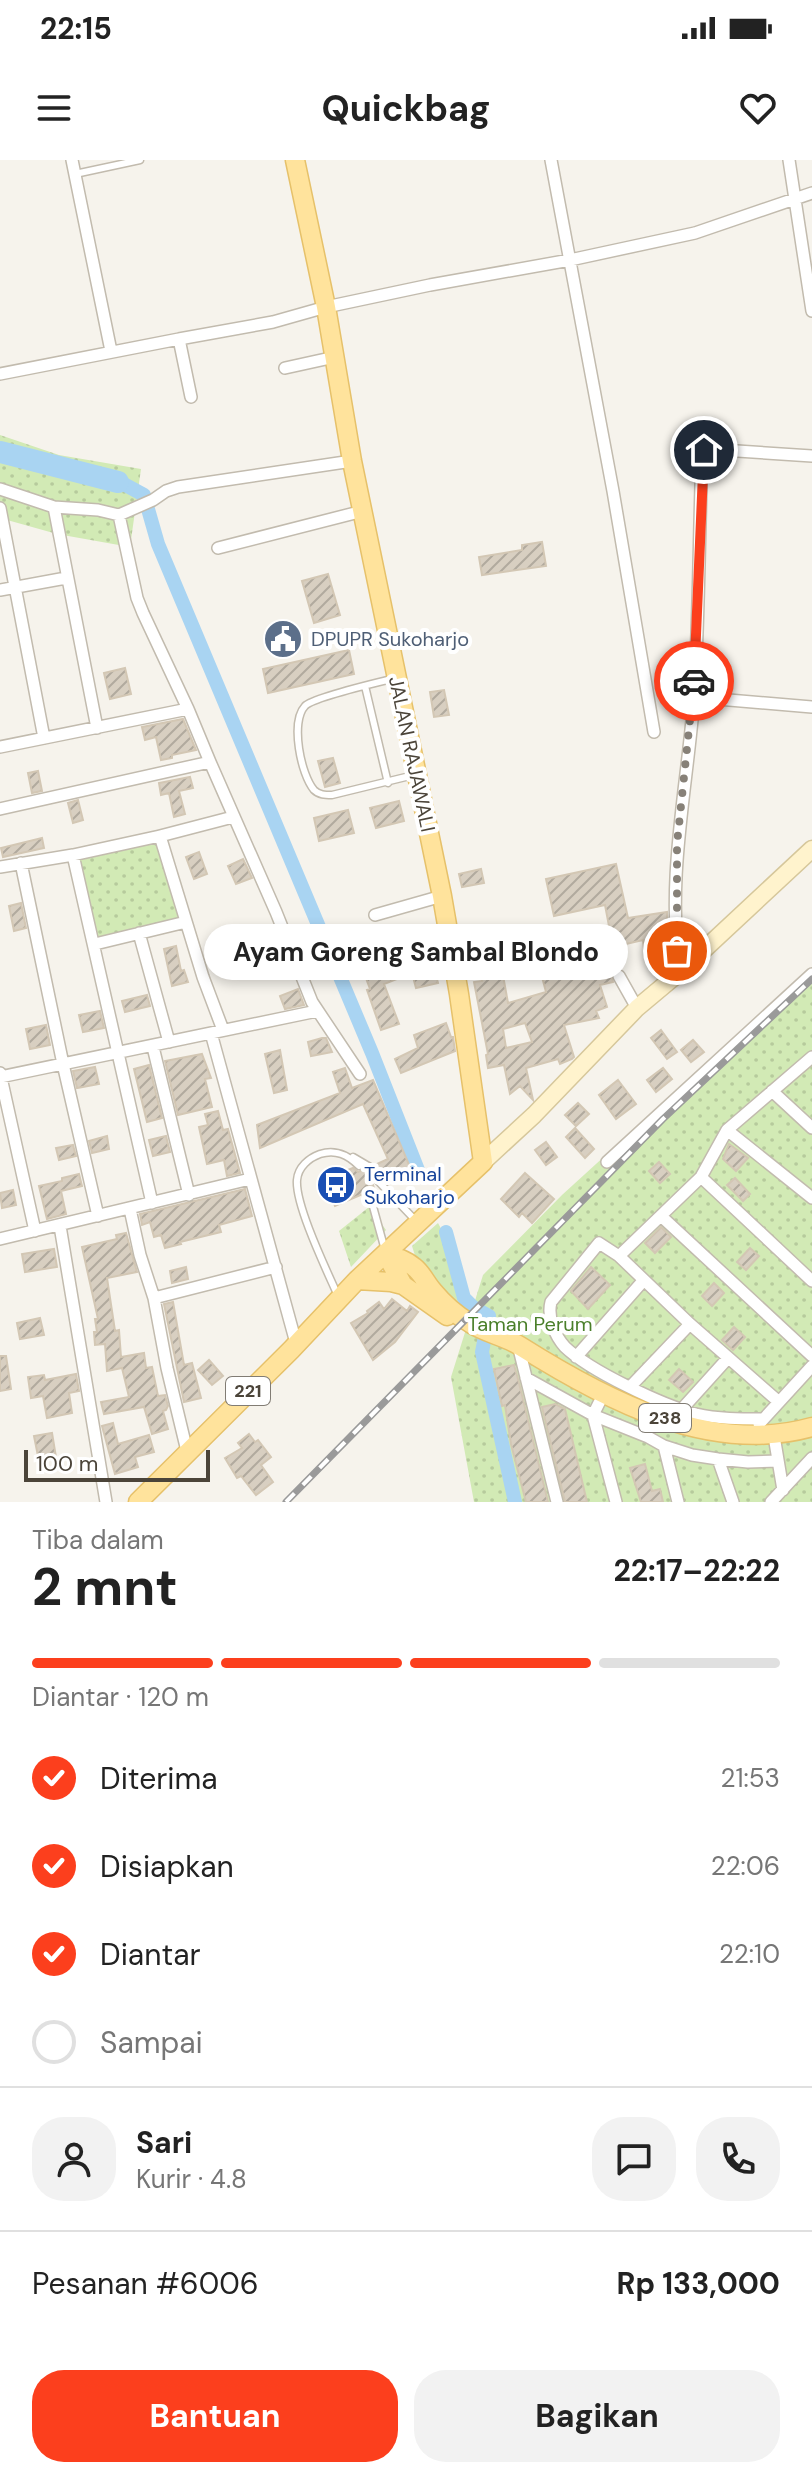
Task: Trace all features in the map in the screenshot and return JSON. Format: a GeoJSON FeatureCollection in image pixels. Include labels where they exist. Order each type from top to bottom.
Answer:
{"type":"FeatureCollection","features":[{"type":"Feature","properties":{"kind":"main road","name":"JALAN RAJAWALI"},"geometry":{"type":"LineString","coordinates":[[295,160],[326,307],[352,461],[442,896],[483,1162]]}},
{"type":"Feature","properties":{"kind":"main road"},"geometry":{"type":"LineString","coordinates":[[386,1254],[410,1228],[534,1115],[637,1008],[812,849]]}},
{"type":"Feature","properties":{"kind":"main road"},"geometry":{"type":"LineString","coordinates":[[410,1228],[410,1256],[417,1269]]}},
{"type":"Feature","properties":{"kind":"main road","name":"221"},"geometry":{"type":"LineString","coordinates":[[138,1502],[386,1254]]}},
{"type":"Feature","properties":{"kind":"main road","name":"238"},"geometry":{"type":"LineString","coordinates":[[386,1254],[417,1269],[434,1292],[469,1327]]}},
{"type":"Feature","properties":{"kind":"main road","name":"238"},"geometry":{"type":"LineString","coordinates":[[386,1254],[403,1285],[469,1327],[654,1414],[717,1433],[747,1436],[774,1436],[812,1427]]}},
{"type":"Feature","properties":{"kind":"main road"},"geometry":{"type":"LineString","coordinates":[[357,1280],[403,1285]]}},
{"type":"Feature","properties":{"kind":"street"},"geometry":{"type":"LineString","coordinates":[[72,160],[111,351]]}},
{"type":"Feature","properties":{"kind":"street"},"geometry":{"type":"LineString","coordinates":[[551,160],[654,732]]}},
{"type":"Feature","properties":{"kind":"street"},"geometry":{"type":"LineString","coordinates":[[789,160],[812,311]]}},
{"type":"Feature","properties":{"kind":"street"},"geometry":{"type":"LineString","coordinates":[[0,374],[273,322],[326,307],[430,285],[570,260],[695,233],[812,193]]}},
{"type":"Feature","properties":{"kind":"street"},"geometry":{"type":"LineString","coordinates":[[179,339],[191,397]]}},
{"type":"Feature","properties":{"kind":"street"},"geometry":{"type":"LineString","coordinates":[[285,368],[335,357]]}},
{"type":"Feature","properties":{"kind":"street"},"geometry":{"type":"LineString","coordinates":[[680,972],[675,915],[677,844],[694,697],[702,454],[707,449],[812,456]]}},
{"type":"Feature","properties":{"kind":"street"},"geometry":{"type":"LineString","coordinates":[[0,489],[54,507],[119,515],[178,487],[352,461]]}},
{"type":"Feature","properties":{"kind":"street"},"geometry":{"type":"LineString","coordinates":[[54,507],[97,728]]}},
{"type":"Feature","properties":{"kind":"street"},"geometry":{"type":"LineString","coordinates":[[0,508],[44,738]]}},
{"type":"Feature","properties":{"kind":"street"},"geometry":{"type":"LineString","coordinates":[[218,548],[363,511]]}},
{"type":"Feature","properties":{"kind":"street"},"geometry":{"type":"LineString","coordinates":[[119,515],[137,598],[157,645],[188,709],[308,993],[360,1074]]}},
{"type":"Feature","properties":{"kind":"street"},"geometry":{"type":"LineString","coordinates":[[0,590],[66,578]]}},
{"type":"Feature","properties":{"kind":"street"},"geometry":{"type":"LineString","coordinates":[[694,697],[812,707]]}},
{"type":"Feature","properties":{"kind":"street"},"geometry":{"type":"LineString","coordinates":[[0,747],[188,709]]}},
{"type":"Feature","properties":{"kind":"street"},"geometry":{"type":"LineString","coordinates":[[0,809],[210,762]]}},
{"type":"Feature","properties":{"kind":"street"},"geometry":{"type":"LineString","coordinates":[[0,867],[73,855],[233,817]]}},
{"type":"Feature","properties":{"kind":"street"},"geometry":{"type":"LineString","coordinates":[[160,836],[203,977],[250,1179],[296,1343]]}},
{"type":"Feature","properties":{"kind":"street"},"geometry":{"type":"LineString","coordinates":[[73,855],[152,1203]]}},
{"type":"Feature","properties":{"kind":"street"},"geometry":{"type":"LineString","coordinates":[[21,863],[98,1216]]}},
{"type":"Feature","properties":{"kind":"street"},"geometry":{"type":"LineString","coordinates":[[375,915],[442,896]]}},
{"type":"Feature","properties":{"kind":"street"},"geometry":{"type":"LineString","coordinates":[[95,944],[186,922]]}},
{"type":"Feature","properties":{"kind":"street"},"geometry":{"type":"LineString","coordinates":[[139,933],[169,1042]]}},
{"type":"Feature","properties":{"kind":"street"},"geometry":{"type":"LineString","coordinates":[[607,1162],[812,974]]}},
{"type":"Feature","properties":{"kind":"street"},"geometry":{"type":"LineString","coordinates":[[619,976],[637,1008]]}},
{"type":"Feature","properties":{"kind":"street"},"geometry":{"type":"LineString","coordinates":[[35,1231],[0,1075],[153,1047],[317,1011]]}},
{"type":"Feature","properties":{"kind":"street"},"geometry":{"type":"LineString","coordinates":[[153,1047],[189,1195]]}},
{"type":"Feature","properties":{"kind":"street"},"geometry":{"type":"LineString","coordinates":[[619,1256],[701,1177],[727,1130],[812,1057]]}},
{"type":"Feature","properties":{"kind":"street"},"geometry":{"type":"LineString","coordinates":[[772,1091],[812,1128]]}},
{"type":"Feature","properties":{"kind":"street"},"geometry":{"type":"LineString","coordinates":[[727,1130],[812,1198]]}},
{"type":"Feature","properties":{"kind":"street"},"geometry":{"type":"LineString","coordinates":[[701,1177],[812,1281]]}},
{"type":"Feature","properties":{"kind":"street"},"geometry":{"type":"LineString","coordinates":[[0,1239],[250,1179]]}},
{"type":"Feature","properties":{"kind":"street"},"geometry":{"type":"LineString","coordinates":[[130,1209],[154,1298],[187,1451]]}},
{"type":"Feature","properties":{"kind":"street"},"geometry":{"type":"LineString","coordinates":[[661,1216],[812,1356]]}},
{"type":"Feature","properties":{"kind":"street"},"geometry":{"type":"LineString","coordinates":[[60,1226],[106,1502]]}},
{"type":"Feature","properties":{"kind":"street"},"geometry":{"type":"LineString","coordinates":[[763,1419],[719,1418],[682,1409],[630,1387],[576,1357],[558,1339],[550,1312],[551,1302],[596,1244],[601,1244],[619,1256],[779,1402]]}},
{"type":"Feature","properties":{"kind":"street"},"geometry":{"type":"LineString","coordinates":[[154,1298],[276,1267]]}},
{"type":"Feature","properties":{"kind":"street"},"geometry":{"type":"LineString","coordinates":[[576,1357],[643,1281]]}},
{"type":"Feature","properties":{"kind":"street"},"geometry":{"type":"LineString","coordinates":[[630,1387],[690,1324]]}},
{"type":"Feature","properties":{"kind":"street"},"geometry":{"type":"LineString","coordinates":[[519,1349],[557,1502]]}},
{"type":"Feature","properties":{"kind":"street"},"geometry":{"type":"LineString","coordinates":[[682,1409],[728,1358]]}},
{"type":"Feature","properties":{"kind":"street"},"geometry":{"type":"LineString","coordinates":[[747,1436],[812,1366]]}},
{"type":"Feature","properties":{"kind":"street"},"geometry":{"type":"LineString","coordinates":[[526,1378],[593,1415],[664,1446],[718,1459],[778,1461]]}},
{"type":"Feature","properties":{"kind":"street"},"geometry":{"type":"LineString","coordinates":[[604,1393],[593,1415],[616,1502]]}},
{"type":"Feature","properties":{"kind":"street"},"geometry":{"type":"LineString","coordinates":[[648,1437],[654,1414]]}},
{"type":"Feature","properties":{"kind":"street"},"geometry":{"type":"LineString","coordinates":[[774,1436],[783,1490]]}},
{"type":"Feature","properties":{"kind":"street"},"geometry":{"type":"LineString","coordinates":[[664,1446],[678,1502]]}},
{"type":"Feature","properties":{"kind":"street"},"geometry":{"type":"LineString","coordinates":[[771,1502],[812,1458]]}},
{"type":"Feature","properties":{"kind":"street"},"geometry":{"type":"LineString","coordinates":[[718,1459],[733,1502]]}},
{"type":"Feature","properties":{"kind":"lane"},"geometry":{"type":"LineString","coordinates":[[75,174],[140,160]]}},
{"type":"Feature","properties":{"kind":"lane"},"geometry":{"type":"LineString","coordinates":[[396,678],[309,702],[299,715],[298,745],[311,786],[323,795],[418,774]]}},
{"type":"Feature","properties":{"kind":"lane"},"geometry":{"type":"LineString","coordinates":[[365,686],[388,783]]}},
{"type":"Feature","properties":{"kind":"lane"},"geometry":{"type":"LineString","coordinates":[[339,1299],[299,1200],[297,1177],[302,1166],[319,1154],[328,1152],[346,1155],[370,1167]]}},
{"type":"Feature","properties":{"kind":"lane"},"geometry":{"type":"LineString","coordinates":[[346,1155],[359,1166]]}},
{"type":"Feature","properties":{"kind":"lane"},"geometry":{"type":"LineString","coordinates":[[377,1180],[410,1228]]}},
{"type":"Feature","properties":{"kind":"lane"},"geometry":{"type":"LineString","coordinates":[[369,1192],[386,1254]]}},
{"type":"Feature","properties":{"kind":"green space"},"geometry":{"type":"Polygon","coordinates":[[[0,435],[59,455],[141,469],[130,547],[57,534],[0,518],[0,435]]]}},
{"type":"Feature","properties":{"kind":"green space"},"geometry":{"type":"Polygon","coordinates":[[[164,839],[186,922],[95,944],[73,855],[164,839]]]}},
{"type":"Feature","properties":{"kind":"green space","name":"Taman Perum"},"geometry":{"type":"Polygon","coordinates":[[[812,967],[812,1502],[474,1502],[451,1377],[483,1275],[562,1195],[812,967]]]}},
{"type":"Feature","properties":{"kind":"green space"},"geometry":{"type":"Polygon","coordinates":[[[369,1207],[386,1230],[351,1267],[339,1231],[369,1207]]]}},
{"type":"Feature","properties":{"kind":"green space"},"geometry":{"type":"Polygon","coordinates":[[[438,1223],[445,1236],[461,1299],[452,1307],[417,1262],[412,1246],[438,1223]]]}},
{"type":"Feature","properties":{"kind":"building"},"geometry":{"type":"Polygon","coordinates":[[[542,542],[546,566],[482,575],[479,557],[522,550],[522,545],[542,542]]]}},
{"type":"Feature","properties":{"kind":"building"},"geometry":{"type":"Polygon","coordinates":[[[328,574],[340,615],[314,623],[302,581],[328,574]]]}},
{"type":"Feature","properties":{"kind":"building"},"geometry":{"type":"Polygon","coordinates":[[[349,650],[354,674],[268,693],[263,669],[349,650]]]}},
{"type":"Feature","properties":{"kind":"building"},"geometry":{"type":"Polygon","coordinates":[[[125,668],[131,694],[110,699],[104,673],[125,668]]]}},
{"type":"Feature","properties":{"kind":"building"},"geometry":{"type":"Polygon","coordinates":[[[444,690],[449,715],[434,717],[430,692],[444,690]]]}},
{"type":"Feature","properties":{"kind":"building"},"geometry":{"type":"Polygon","coordinates":[[[183,719],[196,750],[161,760],[156,737],[145,740],[142,727],[183,719]]]}},
{"type":"Feature","properties":{"kind":"building"},"geometry":{"type":"Polygon","coordinates":[[[333,758],[340,783],[325,787],[318,761],[333,758]]]}},
{"type":"Feature","properties":{"kind":"building"},"geometry":{"type":"Polygon","coordinates":[[[38,771],[42,791],[32,793],[28,773],[38,771]]]}},
{"type":"Feature","properties":{"kind":"building"},"geometry":{"type":"Polygon","coordinates":[[[190,777],[193,788],[179,791],[185,814],[174,817],[169,793],[161,795],[159,783],[190,777]]]}},
{"type":"Feature","properties":{"kind":"building"},"geometry":{"type":"Polygon","coordinates":[[[78,800],[83,820],[73,823],[68,803],[78,800]]]}},
{"type":"Feature","properties":{"kind":"building"},"geometry":{"type":"Polygon","coordinates":[[[399,801],[404,821],[376,828],[370,808],[399,801]]]}},
{"type":"Feature","properties":{"kind":"building"},"geometry":{"type":"Polygon","coordinates":[[[348,810],[354,833],[319,841],[314,818],[348,810]]]}},
{"type":"Feature","properties":{"kind":"building"},"geometry":{"type":"Polygon","coordinates":[[[42,838],[44,848],[3,857],[1,848],[42,838]]]}},
{"type":"Feature","properties":{"kind":"building"},"geometry":{"type":"Polygon","coordinates":[[[199,852],[207,874],[194,879],[186,857],[199,852]]]}},
{"type":"Feature","properties":{"kind":"building"},"geometry":{"type":"Polygon","coordinates":[[[243,859],[252,878],[236,884],[228,866],[243,859]]]}},
{"type":"Feature","properties":{"kind":"building"},"geometry":{"type":"Polygon","coordinates":[[[616,864],[628,918],[667,912],[667,927],[657,928],[660,955],[645,957],[643,940],[613,947],[605,905],[554,916],[546,879],[616,864]]]}},
{"type":"Feature","properties":{"kind":"building"},"geometry":{"type":"Polygon","coordinates":[[[481,869],[484,883],[462,887],[459,874],[481,869]]]}},
{"type":"Feature","properties":{"kind":"building"},"geometry":{"type":"Polygon","coordinates":[[[21,903],[26,928],[14,931],[9,906],[21,903]]]}},
{"type":"Feature","properties":{"kind":"building"},"geometry":{"type":"Polygon","coordinates":[[[431,934],[436,949],[430,951],[438,983],[416,988],[412,973],[384,984],[399,1024],[381,1030],[366,978],[401,966],[394,948],[431,934]]]}},
{"type":"Feature","properties":{"kind":"building"},"geometry":{"type":"Polygon","coordinates":[[[490,939],[494,959],[502,957],[508,1003],[546,992],[541,973],[608,957],[613,982],[600,985],[607,1007],[596,1011],[599,1018],[564,1025],[574,1057],[572,1059],[560,1064],[558,1059],[526,1068],[533,1100],[520,1086],[510,1094],[504,1065],[488,1068],[474,982],[482,981],[474,943],[490,939]],[[525,1023],[503,1029],[506,1048],[532,1042],[525,1023]]]}},
{"type":"Feature","properties":{"kind":"building"},"geometry":{"type":"Polygon","coordinates":[[[176,946],[181,971],[184,970],[188,982],[172,986],[164,949],[176,946]]]}},
{"type":"Feature","properties":{"kind":"building"},"geometry":{"type":"Polygon","coordinates":[[[298,989],[304,1005],[285,1009],[280,996],[298,989]]]}},
{"type":"Feature","properties":{"kind":"building"},"geometry":{"type":"Polygon","coordinates":[[[147,995],[150,1006],[125,1012],[122,1001],[147,995]]]}},
{"type":"Feature","properties":{"kind":"building"},"geometry":{"type":"Polygon","coordinates":[[[100,1011],[104,1028],[83,1032],[79,1015],[100,1011]]]}},
{"type":"Feature","properties":{"kind":"building"},"geometry":{"type":"Polygon","coordinates":[[[446,1023],[455,1051],[401,1073],[395,1059],[418,1048],[414,1035],[446,1023]]]}},
{"type":"Feature","properties":{"kind":"building"},"geometry":{"type":"Polygon","coordinates":[[[46,1025],[50,1045],[30,1049],[26,1029],[46,1025]]]}},
{"type":"Feature","properties":{"kind":"building"},"geometry":{"type":"Polygon","coordinates":[[[661,1030],[677,1052],[667,1059],[651,1038],[661,1030]]]}},
{"type":"Feature","properties":{"kind":"building"},"geometry":{"type":"Polygon","coordinates":[[[326,1038],[332,1052],[311,1056],[308,1042],[326,1038]]]}},
{"type":"Feature","properties":{"kind":"building"},"geometry":{"type":"Polygon","coordinates":[[[693,1040],[704,1052],[691,1062],[681,1050],[693,1040]]]}},
{"type":"Feature","properties":{"kind":"building"},"geometry":{"type":"Polygon","coordinates":[[[280,1050],[287,1090],[274,1093],[265,1054],[280,1050]]]}},
{"type":"Feature","properties":{"kind":"building"},"geometry":{"type":"Polygon","coordinates":[[[202,1054],[211,1078],[205,1079],[212,1107],[178,1115],[165,1061],[202,1054]]]}},
{"type":"Feature","properties":{"kind":"building"},"geometry":{"type":"Polygon","coordinates":[[[149,1065],[162,1118],[147,1122],[134,1069],[149,1065]]]}},
{"type":"Feature","properties":{"kind":"building"},"geometry":{"type":"Polygon","coordinates":[[[95,1067],[99,1084],[77,1088],[73,1071],[95,1067]]]}},
{"type":"Feature","properties":{"kind":"building"},"geometry":{"type":"Polygon","coordinates":[[[345,1068],[352,1088],[373,1080],[410,1167],[383,1178],[375,1174],[371,1179],[374,1188],[367,1187],[363,1194],[335,1206],[325,1179],[353,1168],[358,1172],[372,1173],[375,1165],[388,1159],[363,1104],[260,1148],[257,1125],[340,1093],[333,1072],[345,1068]]]}},
{"type":"Feature","properties":{"kind":"building"},"geometry":{"type":"Polygon","coordinates":[[[663,1068],[672,1079],[656,1092],[647,1080],[663,1068]]]}},
{"type":"Feature","properties":{"kind":"building"},"geometry":{"type":"Polygon","coordinates":[[[618,1080],[636,1104],[616,1119],[599,1095],[618,1080]]]}},
{"type":"Feature","properties":{"kind":"building"},"geometry":{"type":"Polygon","coordinates":[[[578,1103],[589,1114],[576,1126],[565,1115],[578,1103]]]}},
{"type":"Feature","properties":{"kind":"building"},"geometry":{"type":"Polygon","coordinates":[[[218,1111],[223,1130],[228,1129],[240,1173],[227,1176],[224,1160],[207,1164],[199,1127],[208,1125],[205,1114],[218,1111]]]}},
{"type":"Feature","properties":{"kind":"building"},"geometry":{"type":"Polygon","coordinates":[[[575,1128],[594,1149],[585,1158],[566,1137],[575,1128]]]}},
{"type":"Feature","properties":{"kind":"building"},"geometry":{"type":"Polygon","coordinates":[[[107,1136],[109,1149],[92,1153],[89,1141],[107,1136]]]}},
{"type":"Feature","properties":{"kind":"building"},"geometry":{"type":"Polygon","coordinates":[[[166,1136],[170,1152],[153,1156],[149,1140],[166,1136]]]}},
{"type":"Feature","properties":{"kind":"building"},"geometry":{"type":"Polygon","coordinates":[[[546,1142],[557,1157],[546,1165],[535,1150],[546,1142]]]}},
{"type":"Feature","properties":{"kind":"building"},"geometry":{"type":"Polygon","coordinates":[[[729,1144],[748,1158],[736,1171],[723,1159],[729,1144]]]}},
{"type":"Feature","properties":{"kind":"building"},"geometry":{"type":"Polygon","coordinates":[[[73,1145],[76,1156],[59,1160],[56,1148],[73,1145]]]}},
{"type":"Feature","properties":{"kind":"building"},"geometry":{"type":"Polygon","coordinates":[[[659,1162],[670,1174],[660,1183],[649,1171],[659,1162]]]}},
{"type":"Feature","properties":{"kind":"building"},"geometry":{"type":"Polygon","coordinates":[[[525,1173],[554,1199],[532,1223],[522,1213],[519,1217],[501,1199],[525,1173]]]}},
{"type":"Feature","properties":{"kind":"building"},"geometry":{"type":"Polygon","coordinates":[[[79,1174],[82,1186],[61,1191],[66,1214],[47,1219],[39,1186],[79,1174]]]}},
{"type":"Feature","properties":{"kind":"building"},"geometry":{"type":"Polygon","coordinates":[[[735,1178],[750,1194],[743,1201],[727,1185],[735,1178]]]}},
{"type":"Feature","properties":{"kind":"building"},"geometry":{"type":"Polygon","coordinates":[[[245,1189],[252,1216],[219,1225],[221,1232],[165,1248],[161,1235],[154,1237],[150,1222],[142,1225],[140,1214],[245,1189]]]}},
{"type":"Feature","properties":{"kind":"building"},"geometry":{"type":"Polygon","coordinates":[[[13,1190],[16,1205],[2,1208],[0,1193],[13,1190]]]}},
{"type":"Feature","properties":{"kind":"building"},"geometry":{"type":"Polygon","coordinates":[[[661,1227],[671,1237],[655,1253],[645,1243],[661,1227]]]}},
{"type":"Feature","properties":{"kind":"building"},"geometry":{"type":"Polygon","coordinates":[[[126,1233],[137,1272],[107,1278],[115,1331],[119,1330],[121,1357],[144,1353],[146,1368],[152,1367],[158,1396],[165,1395],[168,1406],[163,1411],[168,1429],[152,1434],[144,1407],[104,1414],[101,1402],[129,1397],[122,1368],[107,1371],[105,1344],[95,1345],[95,1319],[98,1319],[82,1247],[117,1239],[116,1235],[126,1233]]]}},
{"type":"Feature","properties":{"kind":"building"},"geometry":{"type":"Polygon","coordinates":[[[750,1248],[759,1256],[746,1270],[737,1262],[750,1248]]]}},
{"type":"Feature","properties":{"kind":"building"},"geometry":{"type":"Polygon","coordinates":[[[54,1249],[57,1267],[25,1272],[22,1254],[54,1249]]]}},
{"type":"Feature","properties":{"kind":"building"},"geometry":{"type":"Polygon","coordinates":[[[186,1267],[188,1279],[172,1283],[170,1271],[186,1267]]]}},
{"type":"Feature","properties":{"kind":"building"},"geometry":{"type":"Polygon","coordinates":[[[591,1267],[610,1285],[588,1309],[571,1291],[591,1267]]]}},
{"type":"Feature","properties":{"kind":"building"},"geometry":{"type":"Polygon","coordinates":[[[714,1283],[724,1293],[712,1306],[702,1296],[714,1283]]]}},
{"type":"Feature","properties":{"kind":"building"},"geometry":{"type":"Polygon","coordinates":[[[392,1299],[407,1311],[410,1306],[418,1312],[395,1342],[373,1360],[351,1323],[379,1302],[384,1309],[392,1299]]]}},
{"type":"Feature","properties":{"kind":"building"},"geometry":{"type":"Polygon","coordinates":[[[173,1302],[184,1365],[192,1363],[201,1398],[184,1402],[164,1304],[173,1302]]]}},
{"type":"Feature","properties":{"kind":"building"},"geometry":{"type":"Polygon","coordinates":[[[40,1318],[44,1335],[20,1339],[17,1323],[40,1318]]]}},
{"type":"Feature","properties":{"kind":"building"},"geometry":{"type":"Polygon","coordinates":[[[734,1327],[745,1337],[733,1350],[722,1340],[734,1327]]]}},
{"type":"Feature","properties":{"kind":"building"},"geometry":{"type":"Polygon","coordinates":[[[0,1356],[6,1356],[11,1389],[0,1391],[0,1356]]]}},
{"type":"Feature","properties":{"kind":"building"},"geometry":{"type":"Polygon","coordinates":[[[209,1360],[223,1376],[212,1385],[198,1370],[209,1360]]]}},
{"type":"Feature","properties":{"kind":"building"},"geometry":{"type":"Polygon","coordinates":[[[514,1365],[548,1502],[526,1502],[511,1444],[505,1405],[502,1406],[494,1369],[514,1365]]]}},
{"type":"Feature","properties":{"kind":"building"},"geometry":{"type":"Polygon","coordinates":[[[679,1369],[693,1382],[683,1392],[669,1380],[679,1369]]]}},
{"type":"Feature","properties":{"kind":"building"},"geometry":{"type":"Polygon","coordinates":[[[76,1374],[79,1391],[69,1393],[72,1413],[47,1418],[43,1396],[31,1398],[28,1377],[44,1375],[45,1380],[76,1374]]]}},
{"type":"Feature","properties":{"kind":"building"},"geometry":{"type":"Polygon","coordinates":[[[555,1404],[565,1409],[587,1502],[565,1502],[542,1407],[555,1404]]]}},
{"type":"Feature","properties":{"kind":"building"},"geometry":{"type":"Polygon","coordinates":[[[113,1423],[118,1444],[149,1435],[154,1452],[135,1457],[138,1467],[115,1474],[102,1426],[113,1423]]]}},
{"type":"Feature","properties":{"kind":"building"},"geometry":{"type":"Polygon","coordinates":[[[52,1433],[56,1457],[39,1461],[34,1436],[52,1433]]]}},
{"type":"Feature","properties":{"kind":"building"},"geometry":{"type":"Polygon","coordinates":[[[249,1434],[271,1457],[261,1465],[273,1482],[256,1495],[241,1476],[237,1478],[225,1458],[242,1448],[238,1443],[249,1434]]]}},
{"type":"Feature","properties":{"kind":"building"},"geometry":{"type":"Polygon","coordinates":[[[645,1464],[652,1491],[660,1489],[663,1502],[641,1502],[630,1468],[645,1464]]]}},
{"type":"Feature","properties":{"kind":"waterway"},"geometry":{"type":"LineString","coordinates":[[0,452],[118,482]]}},
{"type":"Feature","properties":{"kind":"waterway"},"geometry":{"type":"LineString","coordinates":[[120,482],[144,495],[158,544],[372,1053],[420,1175]]}},
{"type":"Feature","properties":{"kind":"waterway"},"geometry":{"type":"LineString","coordinates":[[446,1232],[464,1298],[489,1316],[482,1352],[515,1502]]}},
{"type":"Feature","properties":{"kind":"railway"},"geometry":{"type":"LineString","coordinates":[[286,1502],[663,1119],[812,979]]}},
{"type":"Feature","properties":{"kind":"way so far"},"geometry":{"type":"LineString","coordinates":[[677,951],[677,844],[694,681]]}},
{"type":"Feature","properties":{"kind":"place","name":"DPUPR Sukoharjo"},"geometry":{"type":"Point","coordinates":[283,639]}},
{"type":"Feature","properties":{"kind":"place","name":"Ayam Goreng Sambal Blondo"},"geometry":{"type":"Point","coordinates":[677,951]}},
{"type":"Feature","properties":{"kind":"place","name":"Terminal Sukoharjo"},"geometry":{"type":"Point","coordinates":[336,1185]}},
{"type":"Feature","properties":{"kind":"route"},"geometry":{"type":"LineString","coordinates":[[694,681],[704,450]]}}]}
